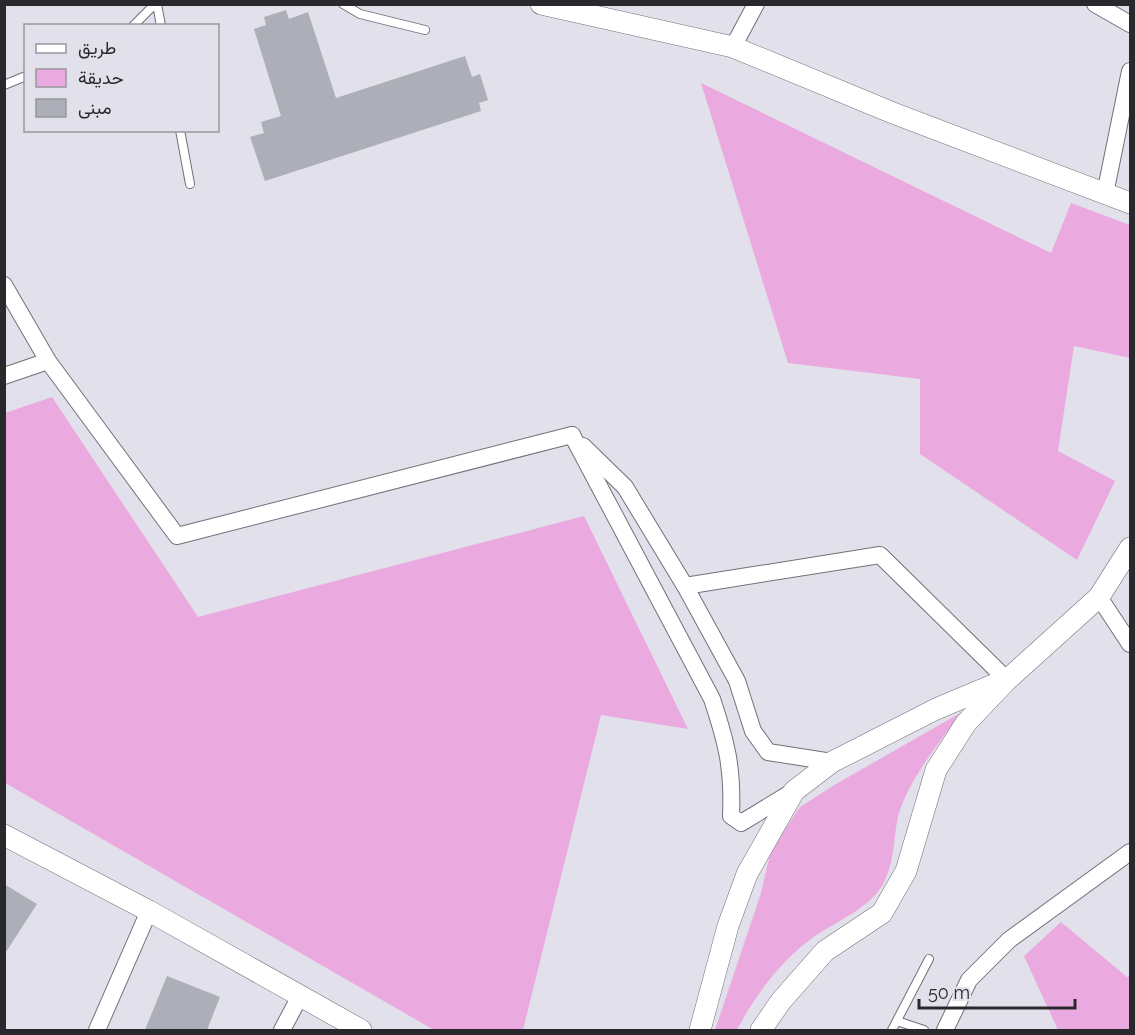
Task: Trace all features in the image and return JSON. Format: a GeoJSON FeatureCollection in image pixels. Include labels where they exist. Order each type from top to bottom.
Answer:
{"type":"FeatureCollection","features":[{"type":"Feature","properties":{"kind":"street"},"geometry":{"type":"LineString","coordinates":[[542,4],[691,40],[733,47],[1131,203]]}},
{"type":"Feature","properties":{"kind":"street"},"geometry":{"type":"LineString","coordinates":[[733,47],[756,4]]}},
{"type":"Feature","properties":{"kind":"street"},"geometry":{"type":"LineString","coordinates":[[1095,4],[1131,24]]}},
{"type":"Feature","properties":{"kind":"street"},"geometry":{"type":"LineString","coordinates":[[1105,194],[1131,71]]}},
{"type":"Feature","properties":{"kind":"street"},"geometry":{"type":"LineString","coordinates":[[4,285],[48,361],[177,536],[572,435]]}},
{"type":"Feature","properties":{"kind":"street"},"geometry":{"type":"LineString","coordinates":[[4,376],[48,361]]}},
{"type":"Feature","properties":{"kind":"street"},"geometry":{"type":"LineString","coordinates":[[572,435],[625,487],[686,586],[737,681],[753,731],[768,752],[831,762]]}},
{"type":"Feature","properties":{"kind":"street"},"geometry":{"type":"LineString","coordinates":[[572,435],[712,699],[728,745],[732,784],[731,816],[741,823],[794,791],[831,762],[936,709],[1007,680]]}},
{"type":"Feature","properties":{"kind":"street"},"geometry":{"type":"LineString","coordinates":[[761,1030],[781,1001],[825,951],[882,913],[906,872],[936,770],[966,723],[1007,680],[1099,597],[1131,548]]}},
{"type":"Feature","properties":{"kind":"street"},"geometry":{"type":"LineString","coordinates":[[686,586],[880,555],[1007,680]]}},
{"type":"Feature","properties":{"kind":"street"},"geometry":{"type":"LineString","coordinates":[[1099,597],[1131,644]]}},
{"type":"Feature","properties":{"kind":"street"},"geometry":{"type":"LineString","coordinates":[[700,1030],[728,926],[747,874],[794,791]]}},
{"type":"Feature","properties":{"kind":"street"},"geometry":{"type":"LineString","coordinates":[[4,835],[149,911],[361,1030]]}},
{"type":"Feature","properties":{"kind":"street"},"geometry":{"type":"LineString","coordinates":[[945,1030],[969,980],[1009,940],[1131,852]]}},
{"type":"Feature","properties":{"kind":"street"},"geometry":{"type":"LineString","coordinates":[[97,1030],[149,911]]}},
{"type":"Feature","properties":{"kind":"street"},"geometry":{"type":"LineString","coordinates":[[282,1030],[300,996]]}},
{"type":"Feature","properties":{"kind":"lane"},"geometry":{"type":"LineString","coordinates":[[135,24],[156,4]]}},
{"type":"Feature","properties":{"kind":"lane"},"geometry":{"type":"LineString","coordinates":[[156,4],[161,24]]}},
{"type":"Feature","properties":{"kind":"lane"},"geometry":{"type":"LineString","coordinates":[[344,4],[360,14],[425,30]]}},
{"type":"Feature","properties":{"kind":"lane"},"geometry":{"type":"LineString","coordinates":[[4,85],[24,77]]}},
{"type":"Feature","properties":{"kind":"lane"},"geometry":{"type":"LineString","coordinates":[[180,132],[190,184]]}},
{"type":"Feature","properties":{"kind":"lane"},"geometry":{"type":"LineString","coordinates":[[892,1030],[928,959]]}},
{"type":"Feature","properties":{"kind":"lane"},"geometry":{"type":"LineString","coordinates":[[897,1021],[924,1030]]}},
{"type":"Feature","properties":{"kind":"green space"},"geometry":{"type":"Polygon","coordinates":[[[701,83],[1051,253],[1071,203],[1130,225],[1130,358],[1074,346],[1058,451],[1115,481],[1077,560],[920,454],[920,379],[788,363],[701,83]]]}},
{"type":"Feature","properties":{"kind":"green space"},"geometry":{"type":"Polygon","coordinates":[[[52,397],[198,617],[584,516],[688,729],[601,715],[523,1030],[434,1030],[5,783],[5,413],[52,397]]]}},
{"type":"Feature","properties":{"kind":"green space"},"geometry":{"type":"Polygon","coordinates":[[[962,712],[925,762],[902,804],[890,867],[877,893],[862,907],[815,936],[791,955],[770,978],[737,1030],[715,1030],[761,893],[771,850],[800,807],[962,712]]]}},
{"type":"Feature","properties":{"kind":"green space"},"geometry":{"type":"Polygon","coordinates":[[[1061,922],[1127,977],[1130,976],[1130,1030],[1058,1030],[1024,956],[1061,922]]]}},
{"type":"Feature","properties":{"kind":"building"},"geometry":{"type":"Polygon","coordinates":[[[286,10],[289,19],[308,12],[336,98],[465,56],[472,77],[480,74],[488,100],[479,103],[481,111],[265,181],[250,137],[264,133],[261,122],[281,116],[254,29],[266,25],[264,17],[286,10]]]}},
{"type":"Feature","properties":{"kind":"building"},"geometry":{"type":"Polygon","coordinates":[[[4,884],[37,904],[4,955],[4,884]]]}},
{"type":"Feature","properties":{"kind":"building"},"geometry":{"type":"Polygon","coordinates":[[[167,976],[220,997],[207,1030],[145,1030],[167,976]]]}}]}
